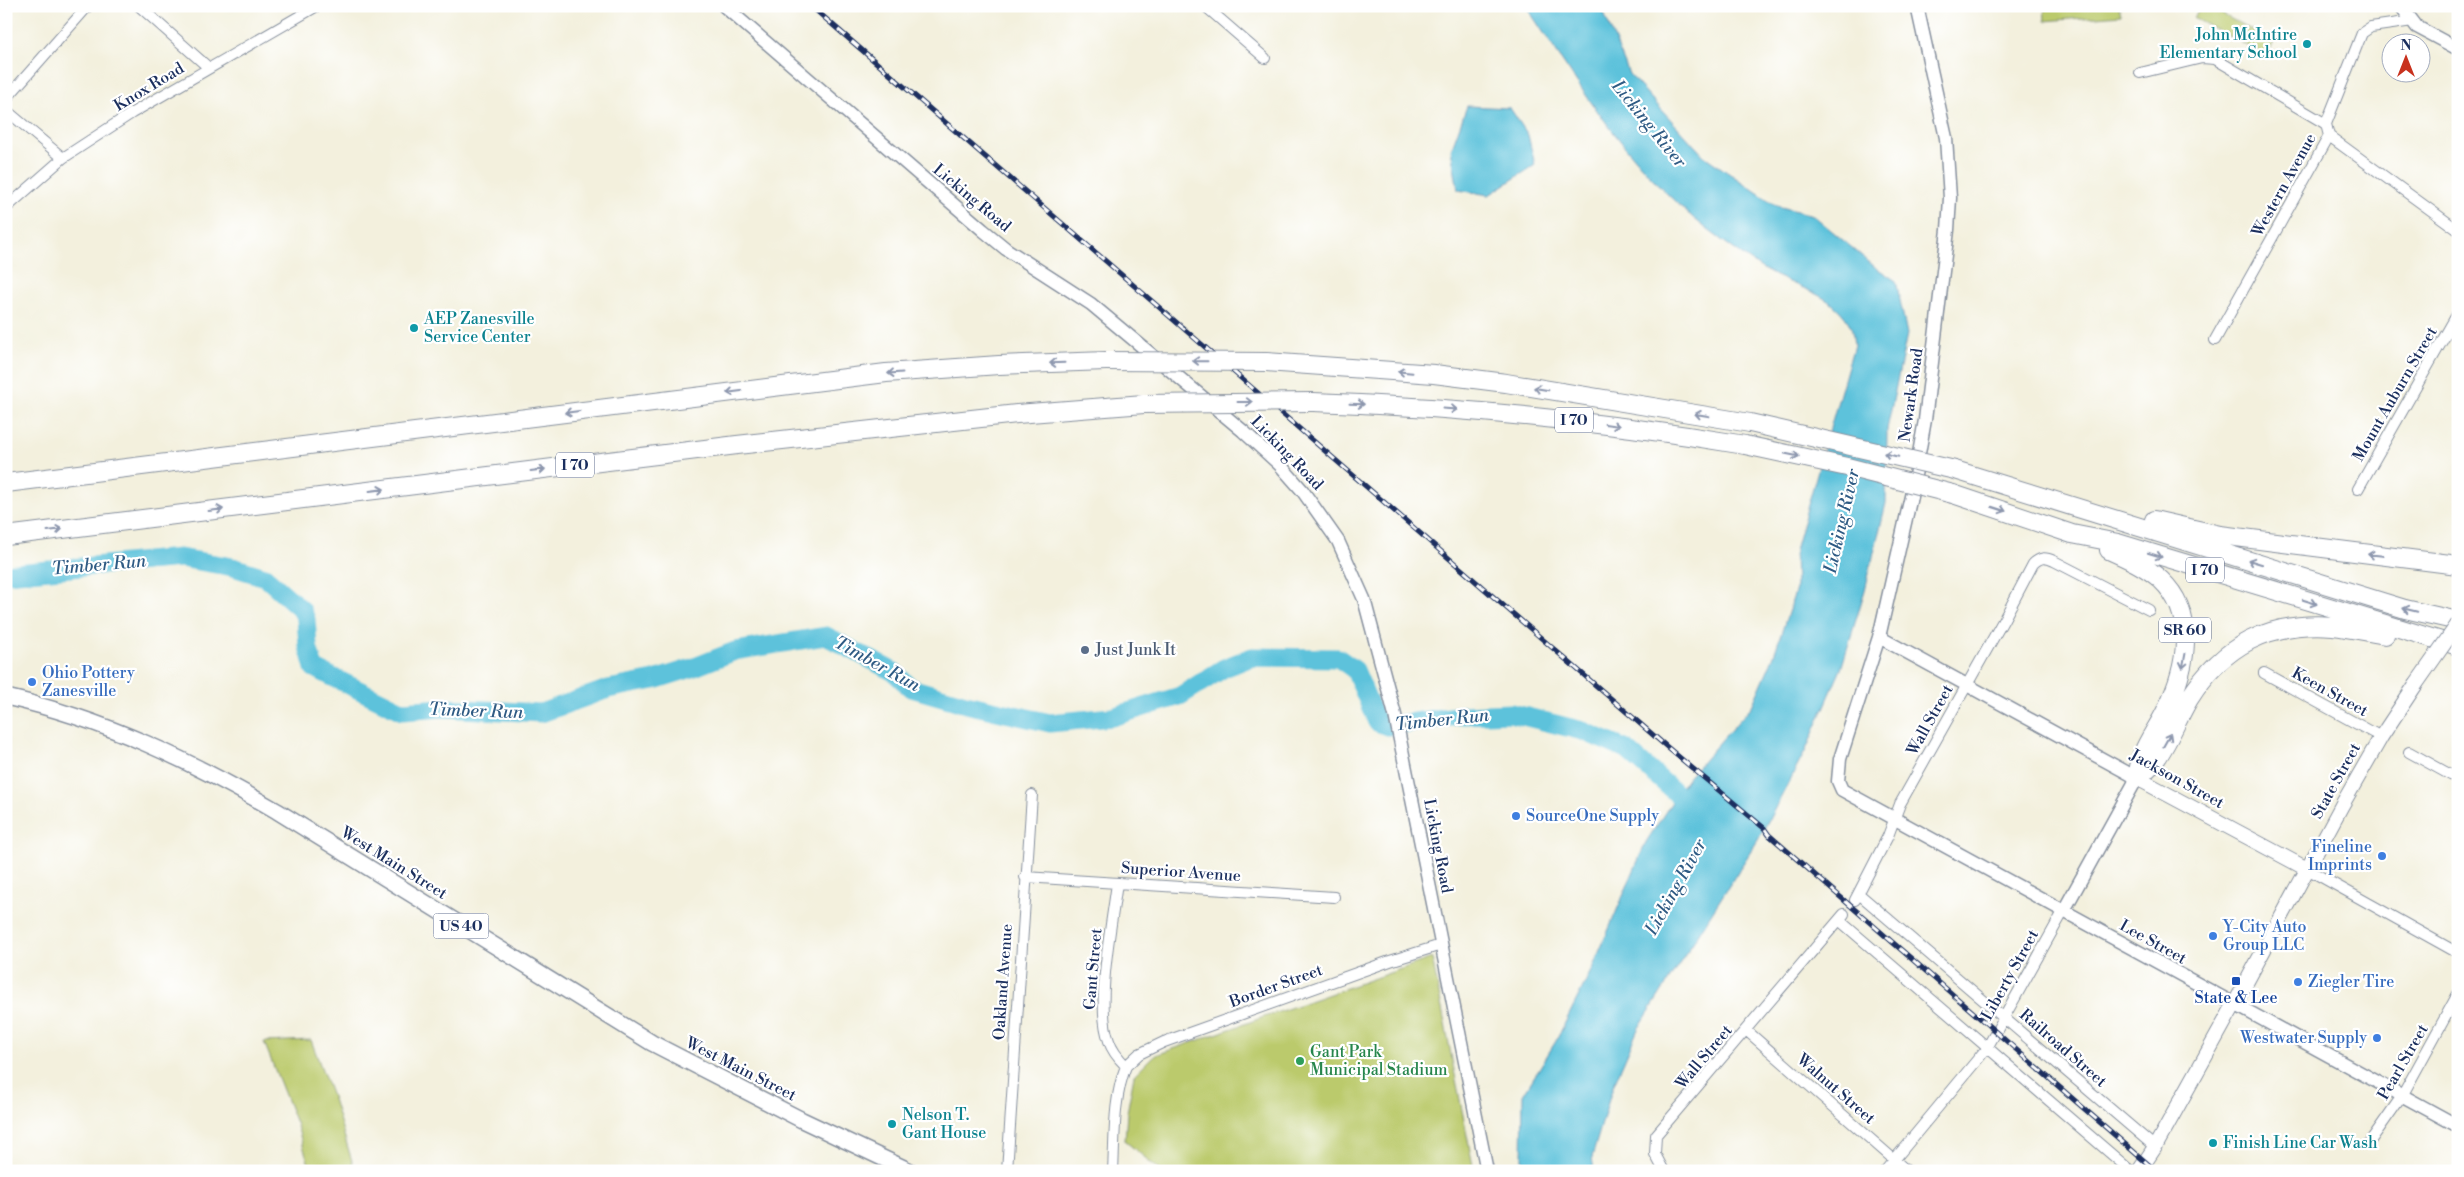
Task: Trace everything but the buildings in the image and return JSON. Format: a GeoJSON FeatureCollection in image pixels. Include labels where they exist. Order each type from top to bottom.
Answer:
{"type":"FeatureCollection","features":[{"type":"Feature","properties":{"kind":"highway","name":"I 70"},"geometry":{"type":"LineString","coordinates":[[6,483],[886,373],[999,364],[1106,361],[1266,362],[1355,368],[1506,384],[1750,423],[1955,470],[2395,606],[2458,623]]}},
{"type":"Feature","properties":{"kind":"highway","name":"I 70"},"geometry":{"type":"LineString","coordinates":[[6,536],[737,445],[1017,414],[1144,404],[1313,402],[1502,412],[1593,422],[1745,445],[1847,467],[1952,494],[2072,534],[2118,543],[2458,646]]}},
{"type":"Feature","properties":{"kind":"highway"},"geometry":{"type":"LineString","coordinates":[[2072,505],[2115,510],[2220,535],[2458,566]]}},
{"type":"Feature","properties":{"kind":"highway","name":"SR 60"},"geometry":{"type":"LineString","coordinates":[[2072,534],[2136,562],[2162,581],[2174,598],[2182,617],[2186,637],[2186,656],[2180,680],[2142,756],[2137,778]]}},
{"type":"Feature","properties":{"kind":"highway"},"geometry":{"type":"LineString","coordinates":[[2137,778],[2154,762],[2203,679],[2234,649],[2255,638],[2276,630],[2307,625],[2334,626],[2458,646]]}},
{"type":"Feature","properties":{"kind":"main road","name":"State Street"},"geometry":{"type":"LineString","coordinates":[[2139,1171],[2155,1147],[2381,737],[2458,623]]}},
{"type":"Feature","properties":{"kind":"main road","name":"West Main Street"},"geometry":{"type":"LineString","coordinates":[[6,697],[102,724],[169,752],[218,777],[277,811],[652,1044],[802,1120],[910,1171]]}},
{"type":"Feature","properties":{"kind":"main road","name":"Jackson Street"},"geometry":{"type":"LineString","coordinates":[[2137,778],[2307,869]]}},
{"type":"Feature","properties":{"kind":"street"},"geometry":{"type":"LineString","coordinates":[[6,99],[88,6]]}},
{"type":"Feature","properties":{"kind":"street"},"geometry":{"type":"LineString","coordinates":[[139,6],[209,68]]}},
{"type":"Feature","properties":{"kind":"street","name":"Knox Road"},"geometry":{"type":"LineString","coordinates":[[6,208],[63,158],[132,113],[318,6]]}},
{"type":"Feature","properties":{"kind":"street","name":"Licking Road"},"geometry":{"type":"LineString","coordinates":[[724,6],[1006,249],[1092,304],[1123,328],[1280,465],[1314,504],[1338,541],[1364,599],[1395,715],[1487,1171]]}},
{"type":"Feature","properties":{"kind":"street"},"geometry":{"type":"LineString","coordinates":[[1205,6],[1265,58]]}},
{"type":"Feature","properties":{"kind":"street","name":"Newark Road"},"geometry":{"type":"LineString","coordinates":[[1838,781],[1840,759],[1879,637],[1912,492],[1925,420],[1944,262],[1950,198],[1946,138],[1917,6]]}},
{"type":"Feature","properties":{"kind":"street"},"geometry":{"type":"LineString","coordinates":[[2401,6],[2417,27],[2458,49]]}},
{"type":"Feature","properties":{"kind":"street","name":"Western Avenue"},"geometry":{"type":"LineString","coordinates":[[2215,340],[2329,136],[2326,124],[2362,33],[2371,27],[2413,21]]}},
{"type":"Feature","properties":{"kind":"street"},"geometry":{"type":"LineString","coordinates":[[2140,73],[2202,58],[2215,59],[2326,124]]}},
{"type":"Feature","properties":{"kind":"street"},"geometry":{"type":"LineString","coordinates":[[6,110],[63,158]]}},
{"type":"Feature","properties":{"kind":"street"},"geometry":{"type":"LineString","coordinates":[[2329,136],[2458,230]]}},
{"type":"Feature","properties":{"kind":"street","name":"Mount Auburn Street"},"geometry":{"type":"LineString","coordinates":[[2358,489],[2458,313]]}},
{"type":"Feature","properties":{"kind":"street","name":"Wall Street"},"geometry":{"type":"LineString","coordinates":[[1857,897],[1900,804],[2033,564],[2039,559],[2054,560],[2149,610]]}},
{"type":"Feature","properties":{"kind":"street","name":"Jackson Street"},"geometry":{"type":"LineString","coordinates":[[1879,637],[2137,778]]}},
{"type":"Feature","properties":{"kind":"street","name":"Keen Street"},"geometry":{"type":"LineString","coordinates":[[2264,673],[2381,737]]}},
{"type":"Feature","properties":{"kind":"street"},"geometry":{"type":"LineString","coordinates":[[2409,752],[2458,779]]}},
{"type":"Feature","properties":{"kind":"street","name":"Liberty Street"},"geometry":{"type":"LineString","coordinates":[[1885,1171],[1987,1048],[2137,778]]}},
{"type":"Feature","properties":{"kind":"street","name":"Lee Street"},"geometry":{"type":"LineString","coordinates":[[1838,781],[1842,790],[1894,820],[2458,1126]]}},
{"type":"Feature","properties":{"kind":"street","name":"Oakland Avenue"},"geometry":{"type":"LineString","coordinates":[[1006,1171],[1032,795]]}},
{"type":"Feature","properties":{"kind":"street","name":"Jackson Street"},"geometry":{"type":"LineString","coordinates":[[2307,869],[2458,953]]}},
{"type":"Feature","properties":{"kind":"street","name":"Superior Avenue"},"geometry":{"type":"LineString","coordinates":[[1025,876],[1334,897]]}},
{"type":"Feature","properties":{"kind":"street","name":"Gant Street"},"geometry":{"type":"LineString","coordinates":[[1117,883],[1103,1010],[1109,1041],[1117,1057],[1126,1066]]}},
{"type":"Feature","properties":{"kind":"street","name":"Railroad Street"},"geometry":{"type":"LineString","coordinates":[[1857,897],[2005,1018],[2155,1147]]}},
{"type":"Feature","properties":{"kind":"street","name":"Wall Street"},"geometry":{"type":"LineString","coordinates":[[1664,1171],[1655,1154],[1656,1134],[1842,917],[1987,1048]]}},
{"type":"Feature","properties":{"kind":"street","name":"Border Street"},"geometry":{"type":"LineString","coordinates":[[1126,1066],[1139,1054],[1164,1042],[1390,960],[1441,945]]}},
{"type":"Feature","properties":{"kind":"street","name":"Pearl Street"},"geometry":{"type":"LineString","coordinates":[[2369,1143],[2402,1096],[2458,994]]}},
{"type":"Feature","properties":{"kind":"street","name":"Walnut Street"},"geometry":{"type":"LineString","coordinates":[[1746,1030],[1907,1171]]}},
{"type":"Feature","properties":{"kind":"street"},"geometry":{"type":"LineString","coordinates":[[1987,1048],[2130,1171]]}},
{"type":"Feature","properties":{"kind":"street"},"geometry":{"type":"LineString","coordinates":[[1113,1171],[1116,1103],[1120,1082],[1126,1066]]}},
{"type":"Feature","properties":{"kind":"green space"},"geometry":{"type":"Polygon","coordinates":[[[2044,6],[2119,6],[2121,15],[2045,21],[2044,6]]]}},
{"type":"Feature","properties":{"kind":"green space"},"geometry":{"type":"Polygon","coordinates":[[[2200,6],[2207,6],[2274,42],[2267,56],[2194,18],[2200,6]]]}},
{"type":"Feature","properties":{"kind":"green space","name":"Gant Park Municipal Stadium"},"geometry":{"type":"Polygon","coordinates":[[[1432,958],[1474,1171],[1161,1171],[1125,1141],[1127,1113],[1134,1075],[1153,1056],[1432,958]]]}},
{"type":"Feature","properties":{"kind":"green space"},"geometry":{"type":"Polygon","coordinates":[[[311,1040],[334,1102],[355,1171],[311,1171],[296,1123],[264,1042],[311,1040]]]}},
{"type":"Feature","properties":{"kind":"water","name":"Licking River"},"geometry":{"type":"Polygon","coordinates":[[[1526,6],[1601,6],[1629,74],[1704,156],[1777,206],[1813,215],[1875,267],[1896,281],[1907,334],[1887,429],[1886,503],[1865,590],[1841,669],[1805,752],[1758,840],[1638,1029],[1613,1086],[1592,1157],[1594,1171],[1525,1171],[1522,1159],[1523,1095],[1556,1041],[1591,971],[1646,842],[1686,780],[1752,706],[1773,658],[1796,589],[1795,550],[1854,345],[1850,325],[1842,313],[1833,305],[1824,298],[1770,273],[1752,262],[1693,218],[1665,192],[1614,133],[1590,101],[1526,6]]]}},
{"type":"Feature","properties":{"kind":"water"},"geometry":{"type":"Polygon","coordinates":[[[1467,106],[1510,108],[1528,135],[1535,165],[1489,195],[1458,190],[1451,150],[1467,106]]]}},
{"type":"Feature","properties":{"kind":"waterway","name":"Timber Run"},"geometry":{"type":"LineString","coordinates":[[6,574],[180,558],[233,567],[265,577],[301,609],[306,619],[308,646],[314,668],[402,711],[443,708],[541,713],[608,689],[654,680],[692,668],[735,651],[826,636],[894,672],[911,688],[966,704],[1050,723],[1112,717],[1180,696],[1224,668],[1252,657],[1338,658],[1355,670],[1377,722],[1388,726],[1463,715],[1511,713],[1583,731],[1627,750],[1695,810]]}},
{"type":"Feature","properties":{"kind":"railway"},"geometry":{"type":"LineString","coordinates":[[811,6],[1667,747],[1764,828],[1769,835],[2156,1171]]}},
{"type":"Feature","properties":{"kind":"place","name":"John McIntire Elementary School"},"geometry":{"type":"Point","coordinates":[2307,44]}},
{"type":"Feature","properties":{"kind":"place","name":"AEP Zanesville Service Center"},"geometry":{"type":"Point","coordinates":[414,328]}},
{"type":"Feature","properties":{"kind":"place","name":"Just Junk It"},"geometry":{"type":"Point","coordinates":[1085,650]}},
{"type":"Feature","properties":{"kind":"place","name":"Ohio Pottery Zanesville"},"geometry":{"type":"Point","coordinates":[32,682]}},
{"type":"Feature","properties":{"kind":"place","name":"SourceOne Supply"},"geometry":{"type":"Point","coordinates":[1516,816]}},
{"type":"Feature","properties":{"kind":"place","name":"Fineline Imprints"},"geometry":{"type":"Point","coordinates":[2382,856]}},
{"type":"Feature","properties":{"kind":"place","name":"Y-City Auto Group LLC"},"geometry":{"type":"Point","coordinates":[2213,936]}},
{"type":"Feature","properties":{"kind":"place","name":"State & Lee"},"geometry":{"type":"Point","coordinates":[2236,981]}},
{"type":"Feature","properties":{"kind":"place","name":"Ziegler Tire"},"geometry":{"type":"Point","coordinates":[2298,982]}},
{"type":"Feature","properties":{"kind":"place","name":"Westwater Supply"},"geometry":{"type":"Point","coordinates":[2377,1038]}},
{"type":"Feature","properties":{"kind":"place","name":"Gant Park Municipal Stadium"},"geometry":{"type":"Point","coordinates":[1300,1061]}},
{"type":"Feature","properties":{"kind":"place","name":"Nelson T. Gant House"},"geometry":{"type":"Point","coordinates":[892,1124]}},
{"type":"Feature","properties":{"kind":"place","name":"Finish Line Car Wash"},"geometry":{"type":"Point","coordinates":[2213,1143]}}]}
